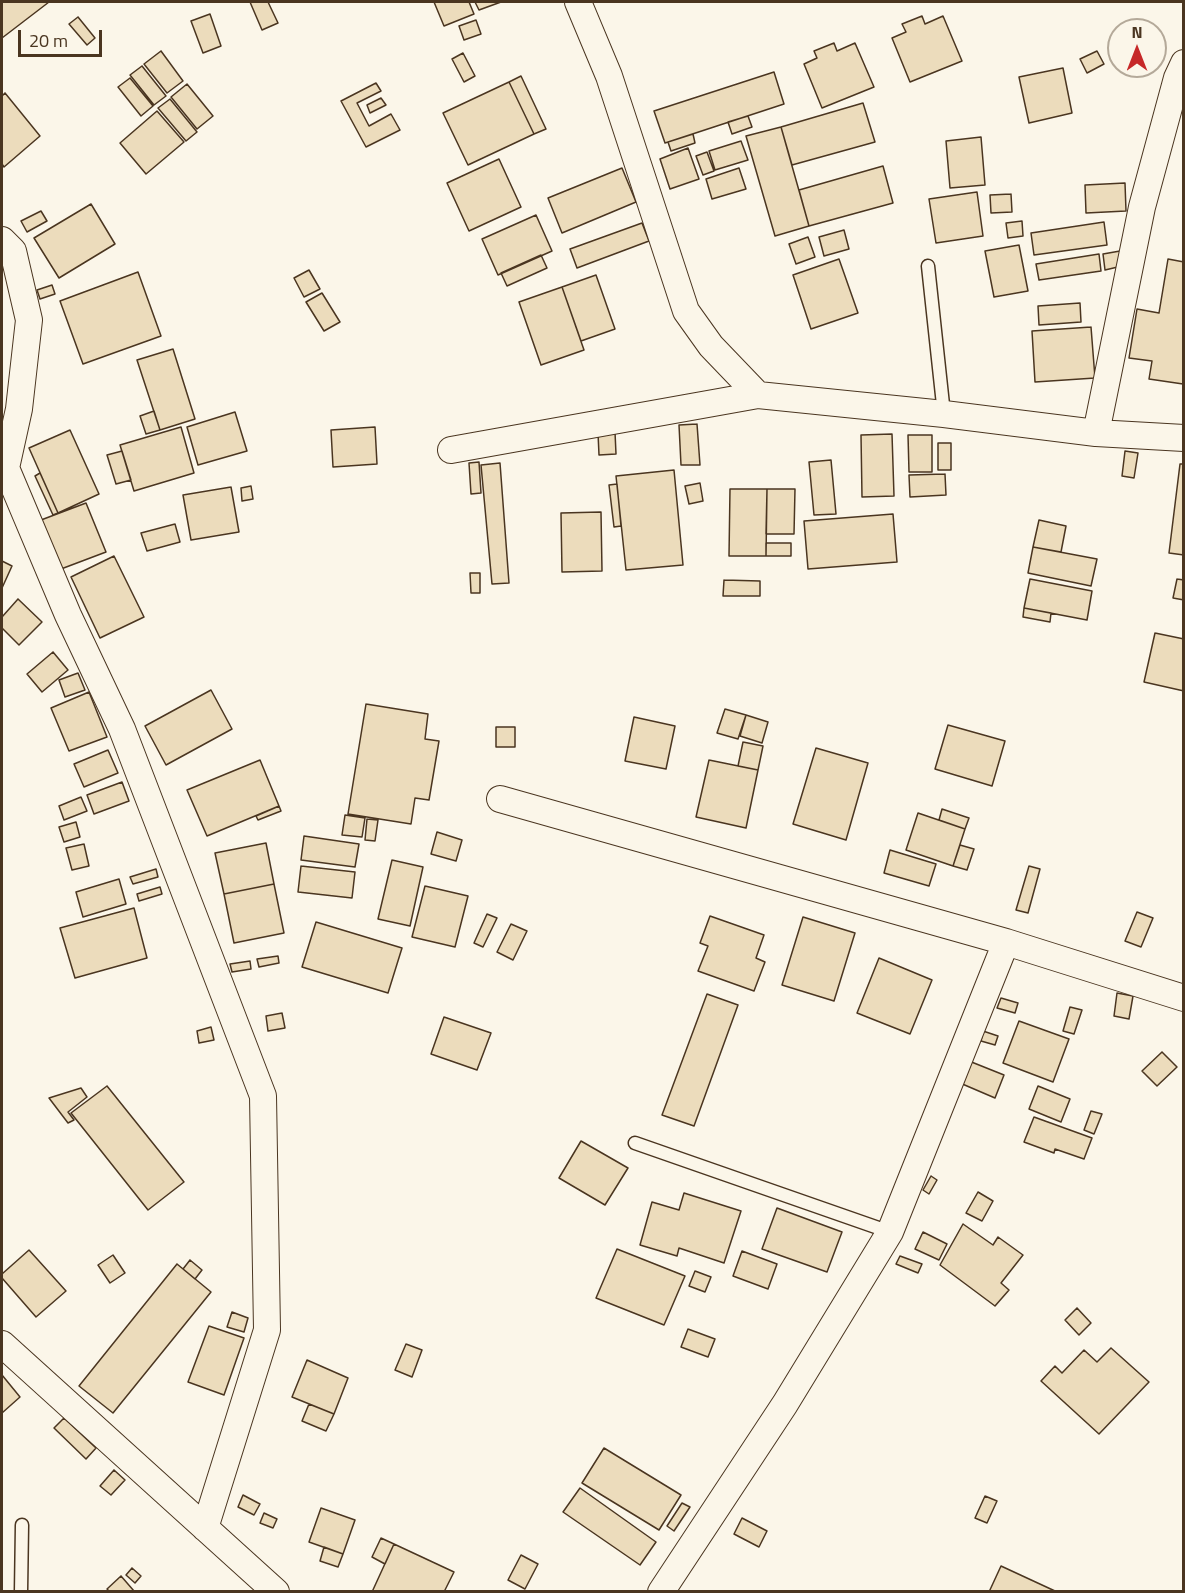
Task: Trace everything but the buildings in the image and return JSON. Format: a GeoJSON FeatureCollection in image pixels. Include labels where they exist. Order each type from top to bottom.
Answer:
{"type":"FeatureCollection","features":[{"type":"Feature","properties":{"kind":"street"},"geometry":{"type":"LineString","coordinates":[[578,2],[609,76],[686,311],[711,346],[758,395]]}},
{"type":"Feature","properties":{"kind":"street"},"geometry":{"type":"LineString","coordinates":[[1096,433],[1142,207],[1177,78],[1184,63]]}},
{"type":"Feature","properties":{"kind":"street"},"geometry":{"type":"LineString","coordinates":[[2,240],[13,251],[29,320],[19,409],[6,468],[68,615],[122,729],[263,1096],[267,1330],[205,1528]]}},
{"type":"Feature","properties":{"kind":"street"},"geometry":{"type":"LineString","coordinates":[[451,450],[758,395],[944,414],[1096,433],[1184,438]]}},
{"type":"Feature","properties":{"kind":"street"},"geometry":{"type":"LineString","coordinates":[[500,799],[1006,942],[1184,998]]}},
{"type":"Feature","properties":{"kind":"street"},"geometry":{"type":"LineString","coordinates":[[661,1592],[785,1404],[890,1232],[1006,942]]}},
{"type":"Feature","properties":{"kind":"street"},"geometry":{"type":"LineString","coordinates":[[2,1344],[276,1592]]}},
{"type":"Feature","properties":{"kind":"lane"},"geometry":{"type":"LineString","coordinates":[[928,266],[944,414]]}},
{"type":"Feature","properties":{"kind":"lane"},"geometry":{"type":"LineString","coordinates":[[635,1143],[890,1232]]}},
{"type":"Feature","properties":{"kind":"lane"},"geometry":{"type":"LineString","coordinates":[[21,1592],[22,1525]]}}]}
